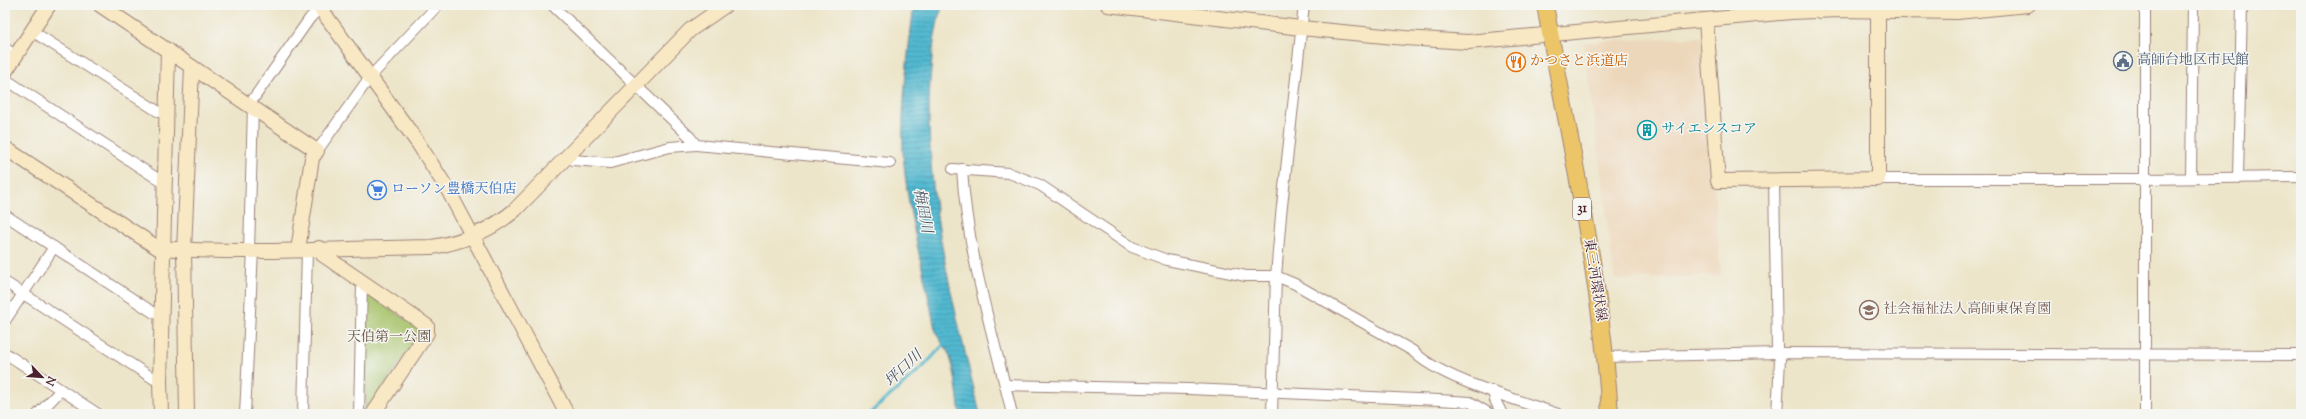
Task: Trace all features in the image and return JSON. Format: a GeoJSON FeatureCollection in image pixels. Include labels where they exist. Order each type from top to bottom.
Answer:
{"type":"FeatureCollection","features":[{"type":"Feature","properties":{"kind":"main road","name":"東三河環状線"},"geometry":{"type":"LineString","coordinates":[[1545,5],[1594,275],[1606,357],[1610,414]]}},
{"type":"Feature","properties":{"kind":"street"},"geometry":{"type":"LineString","coordinates":[[5,72],[10,52],[32,31],[49,5]]}},
{"type":"Feature","properties":{"kind":"street"},"geometry":{"type":"LineString","coordinates":[[100,5],[317,151]]}},
{"type":"Feature","properties":{"kind":"street"},"geometry":{"type":"LineString","coordinates":[[303,414],[312,158],[370,77],[438,5]]}},
{"type":"Feature","properties":{"kind":"street"},"geometry":{"type":"LineString","coordinates":[[552,5],[690,137],[696,145]]}},
{"type":"Feature","properties":{"kind":"street"},"geometry":{"type":"LineString","coordinates":[[5,148],[158,248],[184,250],[251,250],[432,247],[452,244],[473,236],[502,221],[515,210],[690,30],[726,5]]}},
{"type":"Feature","properties":{"kind":"street"},"geometry":{"type":"LineString","coordinates":[[1108,5],[1301,28],[1468,42],[1706,20],[1839,10],[1957,12],[2028,5]]}},
{"type":"Feature","properties":{"kind":"street"},"geometry":{"type":"LineString","coordinates":[[1272,414],[1276,276],[1304,5]]}},
{"type":"Feature","properties":{"kind":"street"},"geometry":{"type":"LineString","coordinates":[[2145,5],[2145,414]]}},
{"type":"Feature","properties":{"kind":"street"},"geometry":{"type":"LineString","coordinates":[[2191,178],[2193,5]]}},
{"type":"Feature","properties":{"kind":"street"},"geometry":{"type":"LineString","coordinates":[[2238,177],[2242,5]]}},
{"type":"Feature","properties":{"kind":"street"},"geometry":{"type":"LineString","coordinates":[[245,414],[251,250],[251,106],[319,7],[418,143],[448,190],[567,414]]}},
{"type":"Feature","properties":{"kind":"street"},"geometry":{"type":"LineString","coordinates":[[1878,10],[1878,179]]}},
{"type":"Feature","properties":{"kind":"street"},"geometry":{"type":"LineString","coordinates":[[1706,20],[1718,182],[1878,179],[2144,179],[2301,177]]}},
{"type":"Feature","properties":{"kind":"street"},"geometry":{"type":"LineString","coordinates":[[32,31],[159,112],[166,114]]}},
{"type":"Feature","properties":{"kind":"street"},"geometry":{"type":"LineString","coordinates":[[161,414],[160,381],[168,50]]}},
{"type":"Feature","properties":{"kind":"street"},"geometry":{"type":"LineString","coordinates":[[187,414],[184,250],[192,68]]}},
{"type":"Feature","properties":{"kind":"street"},"geometry":{"type":"LineString","coordinates":[[5,79],[164,184]]}},
{"type":"Feature","properties":{"kind":"street"},"geometry":{"type":"LineString","coordinates":[[567,157],[572,160],[610,163],[670,147],[696,145],[890,163]]}},
{"type":"Feature","properties":{"kind":"street"},"geometry":{"type":"LineString","coordinates":[[1012,414],[970,240],[958,169],[1009,173],[1040,185],[1132,247],[1167,260],[1246,276],[1276,276],[1295,284],[1413,351],[1420,359],[1463,380],[1558,414]]}},
{"type":"Feature","properties":{"kind":"street"},"geometry":{"type":"LineString","coordinates":[[1774,182],[1777,348],[1779,353],[1777,414]]}},
{"type":"Feature","properties":{"kind":"street"},"geometry":{"type":"LineString","coordinates":[[5,215],[154,313],[162,315]]}},
{"type":"Feature","properties":{"kind":"street"},"geometry":{"type":"LineString","coordinates":[[5,321],[54,247]]}},
{"type":"Feature","properties":{"kind":"street"},"geometry":{"type":"LineString","coordinates":[[308,249],[323,255],[426,326],[427,333],[373,414]]}},
{"type":"Feature","properties":{"kind":"street"},"geometry":{"type":"LineString","coordinates":[[5,282],[154,380],[160,381]]}},
{"type":"Feature","properties":{"kind":"street"},"geometry":{"type":"LineString","coordinates":[[359,414],[362,283]]}},
{"type":"Feature","properties":{"kind":"street"},"geometry":{"type":"LineString","coordinates":[[5,353],[98,414]]}},
{"type":"Feature","properties":{"kind":"street"},"geometry":{"type":"LineString","coordinates":[[1606,357],[1779,353],[2301,355]]}},
{"type":"Feature","properties":{"kind":"street"},"geometry":{"type":"LineString","coordinates":[[1005,385],[1189,389],[1273,394],[1387,397],[1470,402],[1490,414]]}},
{"type":"Feature","properties":{"kind":"street"},"geometry":{"type":"LineString","coordinates":[[38,414],[61,390]]}},
{"type":"Feature","properties":{"kind":"street"},"geometry":{"type":"LineString","coordinates":[[1493,391],[1495,400],[1502,414]]}},
{"type":"Feature","properties":{"kind":"shaded area","name":"サイエンスコア"},"geometry":{"type":"Polygon","coordinates":[[[1702,37],[1721,275],[1615,280],[1584,42],[1702,37]]]}},
{"type":"Feature","properties":{"kind":"green space","name":"天伯第一公園"},"geometry":{"type":"Polygon","coordinates":[[[367,294],[422,330],[365,414],[367,294]]]}},
{"type":"Feature","properties":{"kind":"water","name":"梅田川"},"geometry":{"type":"Polygon","coordinates":[[[914,5],[943,5],[935,33],[930,82],[929,125],[931,167],[936,208],[951,291],[980,414],[960,414],[956,382],[950,357],[935,329],[908,197],[903,153],[903,116],[909,41],[914,5]]]}},
{"type":"Feature","properties":{"kind":"waterway","name":"坪口川"},"geometry":{"type":"LineString","coordinates":[[869,414],[924,366],[945,343]]}},
{"type":"Feature","properties":{"kind":"place","name":"高師台地区市民館"},"geometry":{"type":"Point","coordinates":[2123,61]}},
{"type":"Feature","properties":{"kind":"place","name":"かつさと浜道店"},"geometry":{"type":"Point","coordinates":[1516,62]}},
{"type":"Feature","properties":{"kind":"place","name":"サイエンスコア"},"geometry":{"type":"Point","coordinates":[1647,130]}},
{"type":"Feature","properties":{"kind":"place","name":"ローソン豊橋天伯店"},"geometry":{"type":"Point","coordinates":[377,190]}},
{"type":"Feature","properties":{"kind":"place","name":"社会福祉法人高師東保育園"},"geometry":{"type":"Point","coordinates":[1869,310]}}]}
